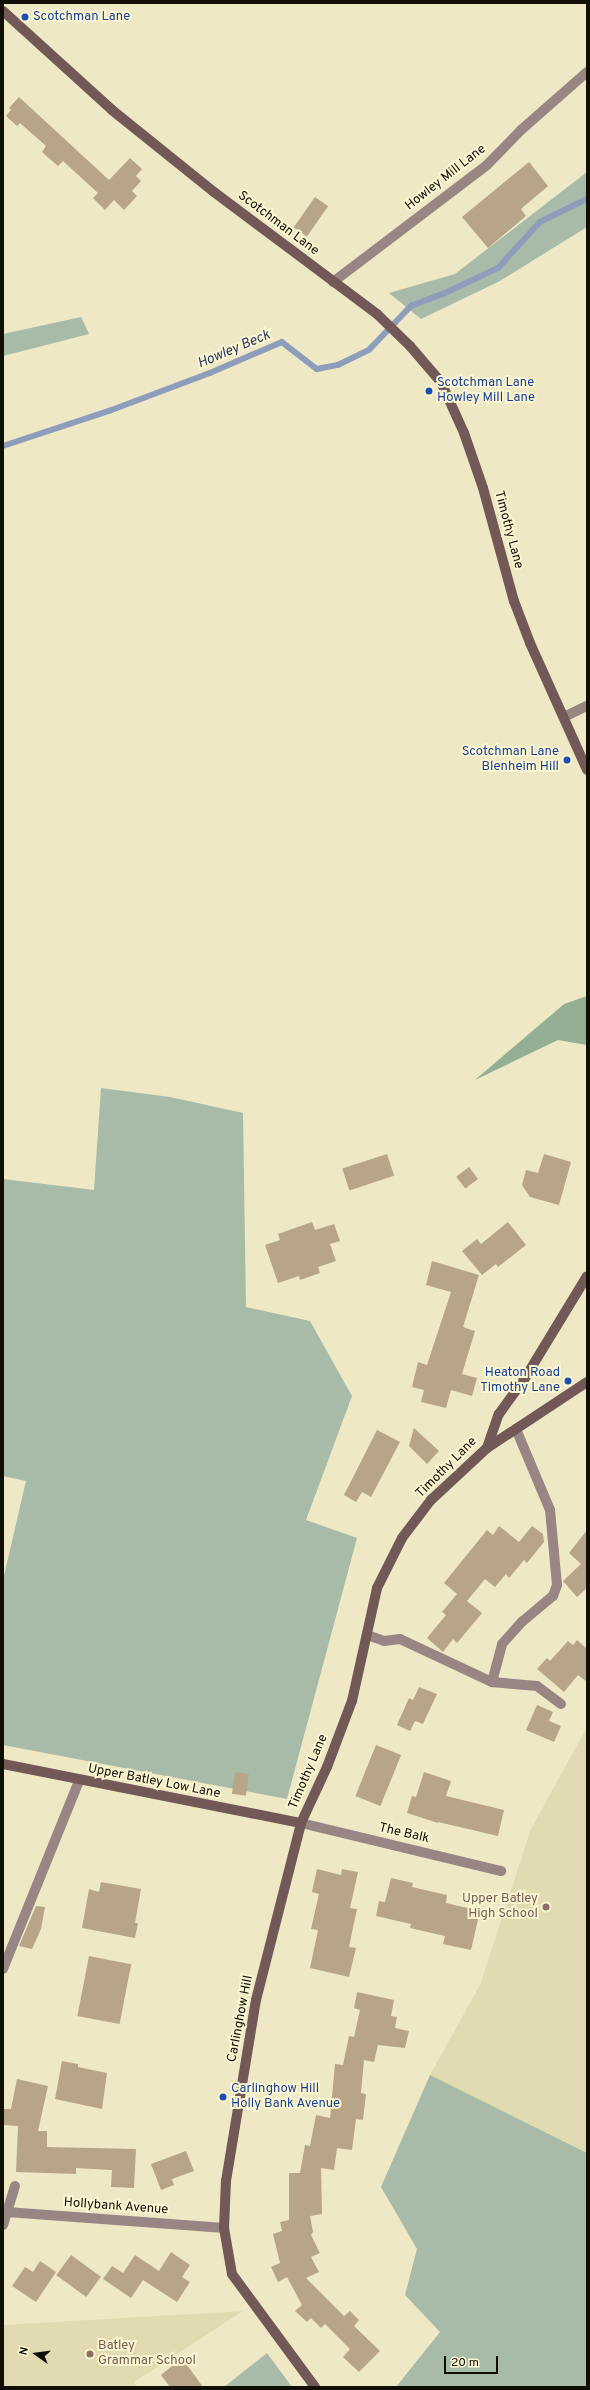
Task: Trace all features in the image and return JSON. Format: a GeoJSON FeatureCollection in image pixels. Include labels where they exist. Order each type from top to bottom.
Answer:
{"type":"FeatureCollection","features":[{"type":"Feature","properties":{"kind":"street","name":"Scotchman Lane"},"geometry":{"type":"LineString","coordinates":[[3,11],[112,110],[214,192],[377,314]]}},
{"type":"Feature","properties":{"kind":"street","name":"Howley Mill Lane"},"geometry":{"type":"LineString","coordinates":[[333,282],[487,165],[521,130],[587,72]]}},
{"type":"Feature","properties":{"kind":"street","name":"Timothy Lane"},"geometry":{"type":"LineString","coordinates":[[377,314],[410,346],[441,382],[464,433],[483,488],[514,601],[530,644],[587,770]]}},
{"type":"Feature","properties":{"kind":"street"},"geometry":{"type":"LineString","coordinates":[[564,717],[587,706]]}},
{"type":"Feature","properties":{"kind":"street","name":"Timothy Lane"},"geometry":{"type":"LineString","coordinates":[[301,1823],[327,1768],[352,1701],[377,1588],[402,1538],[431,1500],[487,1448],[499,1414],[525,1378],[587,1276]]}},
{"type":"Feature","properties":{"kind":"street"},"geometry":{"type":"LineString","coordinates":[[487,1448],[587,1382]]}},
{"type":"Feature","properties":{"kind":"street"},"geometry":{"type":"LineString","coordinates":[[492,1682],[502,1644],[523,1621],[553,1596],[557,1585],[550,1510],[516,1429]]}},
{"type":"Feature","properties":{"kind":"street"},"geometry":{"type":"LineString","coordinates":[[367,1635],[384,1640],[400,1639],[492,1682],[537,1686],[561,1704]]}},
{"type":"Feature","properties":{"kind":"street","name":"Upper Batley Low Lane"},"geometry":{"type":"LineString","coordinates":[[3,1764],[79,1781],[301,1823]]}},
{"type":"Feature","properties":{"kind":"street"},"geometry":{"type":"LineString","coordinates":[[3,1969],[79,1781]]}},
{"type":"Feature","properties":{"kind":"street","name":"The Balk"},"geometry":{"type":"LineString","coordinates":[[301,1823],[501,1871]]}},
{"type":"Feature","properties":{"kind":"street","name":"Carlinghow Hill"},"geometry":{"type":"LineString","coordinates":[[301,1823],[256,2000],[226,2181],[224,2228],[232,2274],[315,2387]]}},
{"type":"Feature","properties":{"kind":"street"},"geometry":{"type":"LineString","coordinates":[[3,2225],[15,2186]]}},
{"type":"Feature","properties":{"kind":"street","name":"Hollybank Avenue"},"geometry":{"type":"LineString","coordinates":[[7,2212],[224,2228]]}},
{"type":"Feature","properties":{"kind":"shaded area","name":"Upper Batley High School"},"geometry":{"type":"Polygon","coordinates":[[[587,1727],[587,2153],[430,2075],[480,1985],[531,1829],[587,1727]]]}},
{"type":"Feature","properties":{"kind":"shaded area","name":"Batley Grammar School"},"geometry":{"type":"Polygon","coordinates":[[[243,2311],[134,2382],[137,2387],[3,2387],[3,2325],[243,2311]]]}},
{"type":"Feature","properties":{"kind":"green space"},"geometry":{"type":"Polygon","coordinates":[[[587,172],[587,227],[500,281],[421,319],[389,293],[455,274],[587,172]]]}},
{"type":"Feature","properties":{"kind":"green space"},"geometry":{"type":"Polygon","coordinates":[[[81,317],[89,334],[3,356],[3,334],[81,317]]]}},
{"type":"Feature","properties":{"kind":"green space"},"geometry":{"type":"Polygon","coordinates":[[[587,996],[587,1045],[558,1040],[475,1080],[564,1004],[587,996]]]}},
{"type":"Feature","properties":{"kind":"green space"},"geometry":{"type":"Polygon","coordinates":[[[101,1088],[170,1097],[243,1113],[246,1307],[310,1321],[352,1396],[306,1520],[357,1538],[287,1799],[3,1745],[3,1580],[26,1481],[3,1476],[3,1179],[94,1190],[101,1088]]]}},
{"type":"Feature","properties":{"kind":"green space"},"geometry":{"type":"Polygon","coordinates":[[[430,2075],[587,2153],[587,2387],[396,2387],[440,2332],[405,2295],[417,2249],[381,2187],[430,2075]]]}},
{"type":"Feature","properties":{"kind":"green space"},"geometry":{"type":"Polygon","coordinates":[[[267,2353],[292,2387],[224,2387],[267,2353]]]}},
{"type":"Feature","properties":{"kind":"building"},"geometry":{"type":"Polygon","coordinates":[[[19,97],[109,180],[130,158],[142,169],[136,176],[141,181],[132,191],[137,196],[124,210],[114,200],[105,210],[93,198],[98,193],[63,161],[58,166],[42,152],[46,146],[20,123],[17,126],[6,116],[11,110],[9,108],[19,97]]]}},
{"type":"Feature","properties":{"kind":"building"},"geometry":{"type":"Polygon","coordinates":[[[529,162],[548,186],[521,209],[526,216],[488,248],[462,217],[529,162]]]}},
{"type":"Feature","properties":{"kind":"building"},"geometry":{"type":"Polygon","coordinates":[[[315,197],[328,206],[307,236],[294,227],[315,197]]]}},
{"type":"Feature","properties":{"kind":"building"},"geometry":{"type":"Polygon","coordinates":[[[387,1154],[394,1176],[349,1190],[342,1169],[387,1154]]]}},
{"type":"Feature","properties":{"kind":"building"},"geometry":{"type":"Polygon","coordinates":[[[544,1154],[571,1162],[559,1205],[530,1197],[522,1185],[526,1170],[538,1173],[544,1154]]]}},
{"type":"Feature","properties":{"kind":"building"},"geometry":{"type":"Polygon","coordinates":[[[469,1167],[478,1179],[465,1189],[456,1177],[469,1167]]]}},
{"type":"Feature","properties":{"kind":"building"},"geometry":{"type":"Polygon","coordinates":[[[312,1222],[315,1230],[334,1224],[340,1241],[330,1244],[336,1261],[318,1267],[320,1273],[300,1280],[299,1276],[278,1283],[265,1245],[280,1240],[278,1234],[312,1222]]]}},
{"type":"Feature","properties":{"kind":"building"},"geometry":{"type":"Polygon","coordinates":[[[508,1222],[526,1245],[498,1267],[496,1264],[482,1275],[462,1251],[477,1239],[481,1244],[508,1222]]]}},
{"type":"Feature","properties":{"kind":"building"},"geometry":{"type":"Polygon","coordinates":[[[432,1261],[479,1275],[463,1327],[475,1331],[462,1374],[477,1378],[472,1396],[451,1390],[446,1408],[421,1402],[424,1390],[412,1387],[418,1362],[427,1365],[451,1292],[426,1285],[432,1261]]]}},
{"type":"Feature","properties":{"kind":"building"},"geometry":{"type":"Polygon","coordinates":[[[414,1428],[439,1451],[427,1464],[409,1446],[414,1428]]]}},
{"type":"Feature","properties":{"kind":"building"},"geometry":{"type":"Polygon","coordinates":[[[377,1430],[400,1442],[371,1497],[362,1492],[356,1502],[344,1495],[377,1430]]]}},
{"type":"Feature","properties":{"kind":"building"},"geometry":{"type":"Polygon","coordinates":[[[499,1526],[519,1542],[532,1526],[543,1534],[544,1542],[527,1563],[524,1560],[509,1578],[506,1574],[495,1587],[485,1579],[467,1601],[482,1613],[457,1643],[453,1639],[443,1652],[427,1638],[446,1615],[442,1612],[457,1594],[444,1583],[487,1530],[493,1535],[499,1526]]]}},
{"type":"Feature","properties":{"kind":"building"},"geometry":{"type":"Polygon","coordinates":[[[587,1530],[587,1588],[577,1597],[563,1581],[581,1564],[569,1553],[587,1530]]]}},
{"type":"Feature","properties":{"kind":"building"},"geometry":{"type":"Polygon","coordinates":[[[577,1640],[587,1649],[587,1682],[578,1675],[564,1692],[537,1669],[547,1658],[550,1661],[568,1641],[573,1645],[577,1640]]]}},
{"type":"Feature","properties":{"kind":"building"},"geometry":{"type":"Polygon","coordinates":[[[419,1687],[437,1694],[423,1724],[415,1721],[410,1731],[397,1725],[409,1698],[413,1700],[419,1687]]]}},
{"type":"Feature","properties":{"kind":"building"},"geometry":{"type":"Polygon","coordinates":[[[537,1705],[553,1712],[549,1721],[561,1726],[554,1742],[526,1730],[537,1705]]]}},
{"type":"Feature","properties":{"kind":"building"},"geometry":{"type":"Polygon","coordinates":[[[376,1745],[401,1755],[380,1806],[355,1796],[376,1745]]]}},
{"type":"Feature","properties":{"kind":"building"},"geometry":{"type":"Polygon","coordinates":[[[235,1772],[249,1774],[246,1796],[232,1794],[235,1772]]]}},
{"type":"Feature","properties":{"kind":"building"},"geometry":{"type":"Polygon","coordinates":[[[424,1772],[451,1781],[446,1796],[504,1810],[498,1836],[438,1823],[407,1813],[412,1796],[416,1797],[424,1772]]]}},
{"type":"Feature","properties":{"kind":"building"},"geometry":{"type":"Polygon","coordinates":[[[317,1869],[341,1875],[342,1869],[358,1872],[350,1908],[357,1909],[349,1947],[356,1948],[349,1977],[310,1968],[318,1930],[311,1929],[319,1894],[312,1892],[317,1869]]]}},
{"type":"Feature","properties":{"kind":"building"},"geometry":{"type":"Polygon","coordinates":[[[391,1878],[413,1883],[412,1887],[447,1895],[446,1903],[480,1911],[471,1950],[443,1944],[445,1936],[410,1928],[411,1924],[376,1916],[379,1901],[385,1902],[391,1878]]]}},
{"type":"Feature","properties":{"kind":"building"},"geometry":{"type":"Polygon","coordinates":[[[101,1882],[141,1889],[135,1923],[138,1923],[135,1938],[82,1928],[89,1889],[99,1892],[101,1882]]]}},
{"type":"Feature","properties":{"kind":"building"},"geometry":{"type":"Polygon","coordinates":[[[36,1906],[45,1907],[41,1929],[32,1949],[19,1946],[36,1906]]]}},
{"type":"Feature","properties":{"kind":"building"},"geometry":{"type":"Polygon","coordinates":[[[89,1956],[131,1964],[120,2024],[77,2016],[89,1956]]]}},
{"type":"Feature","properties":{"kind":"building"},"geometry":{"type":"Polygon","coordinates":[[[357,1992],[394,2000],[391,2016],[397,2017],[395,2028],[409,2031],[405,2048],[378,2045],[374,2062],[364,2060],[361,2093],[366,2094],[363,2120],[356,2119],[352,2150],[337,2148],[334,2170],[321,2168],[322,2214],[310,2216],[313,2232],[311,2235],[320,2253],[311,2257],[319,2272],[306,2278],[344,2316],[350,2311],[359,2320],[354,2326],[380,2351],[359,2372],[343,2357],[350,2349],[325,2324],[321,2328],[311,2318],[307,2322],[295,2311],[302,2305],[287,2277],[278,2282],[271,2267],[280,2263],[273,2234],[282,2231],[280,2222],[289,2220],[289,2173],[300,2173],[305,2145],[310,2146],[316,2115],[330,2118],[335,2064],[343,2065],[349,2036],[354,2037],[360,2010],[354,2008],[357,1992]]]}},
{"type":"Feature","properties":{"kind":"building"},"geometry":{"type":"Polygon","coordinates":[[[62,2061],[78,2064],[78,2067],[107,2073],[102,2109],[55,2099],[62,2061]]]}},
{"type":"Feature","properties":{"kind":"building"},"geometry":{"type":"Polygon","coordinates":[[[17,2079],[48,2086],[38,2131],[47,2131],[47,2147],[136,2149],[134,2188],[111,2187],[112,2170],[76,2168],[76,2174],[16,2172],[18,2126],[3,2125],[3,2109],[11,2109],[17,2079]]]}},
{"type":"Feature","properties":{"kind":"building"},"geometry":{"type":"Polygon","coordinates":[[[186,2151],[194,2171],[172,2179],[174,2185],[161,2190],[151,2164],[186,2151]]]}},
{"type":"Feature","properties":{"kind":"building"},"geometry":{"type":"Polygon","coordinates":[[[171,2252],[190,2265],[182,2277],[190,2282],[177,2302],[143,2280],[131,2298],[103,2279],[112,2266],[123,2273],[135,2255],[159,2271],[171,2252]]]}},
{"type":"Feature","properties":{"kind":"building"},"geometry":{"type":"Polygon","coordinates":[[[71,2255],[101,2277],[86,2297],[56,2275],[71,2255]]]}},
{"type":"Feature","properties":{"kind":"building"},"geometry":{"type":"Polygon","coordinates":[[[40,2261],[56,2272],[36,2302],[12,2286],[25,2267],[33,2272],[40,2261]]]}},
{"type":"Feature","properties":{"kind":"building"},"geometry":{"type":"Polygon","coordinates":[[[182,2358],[203,2387],[170,2387],[161,2375],[182,2358]]]}},
{"type":"Feature","properties":{"kind":"waterway","name":"Howley Beck"},"geometry":{"type":"LineString","coordinates":[[3,446],[109,411],[210,373],[282,342],[317,369],[338,365],[369,350],[411,306],[443,294],[498,268],[540,222],[587,199]]}},
{"type":"Feature","properties":{"kind":"place","name":"Scotchman Lane"},"geometry":{"type":"Point","coordinates":[25,17]}},
{"type":"Feature","properties":{"kind":"place","name":"Scotchman Lane Howley Mill Lane"},"geometry":{"type":"Point","coordinates":[429,391]}},
{"type":"Feature","properties":{"kind":"place","name":"Scotchman Lane Blenheim Hill"},"geometry":{"type":"Point","coordinates":[567,760]}},
{"type":"Feature","properties":{"kind":"place","name":"Heaton Road Timothy Lane"},"geometry":{"type":"Point","coordinates":[568,1381]}},
{"type":"Feature","properties":{"kind":"place","name":"Upper Batley High School"},"geometry":{"type":"Point","coordinates":[546,1907]}},
{"type":"Feature","properties":{"kind":"place","name":"Carlinghow Hill Holly Bank Avenue"},"geometry":{"type":"Point","coordinates":[223,2097]}},
{"type":"Feature","properties":{"kind":"place","name":"Batley Grammar School"},"geometry":{"type":"Point","coordinates":[90,2354]}}]}
